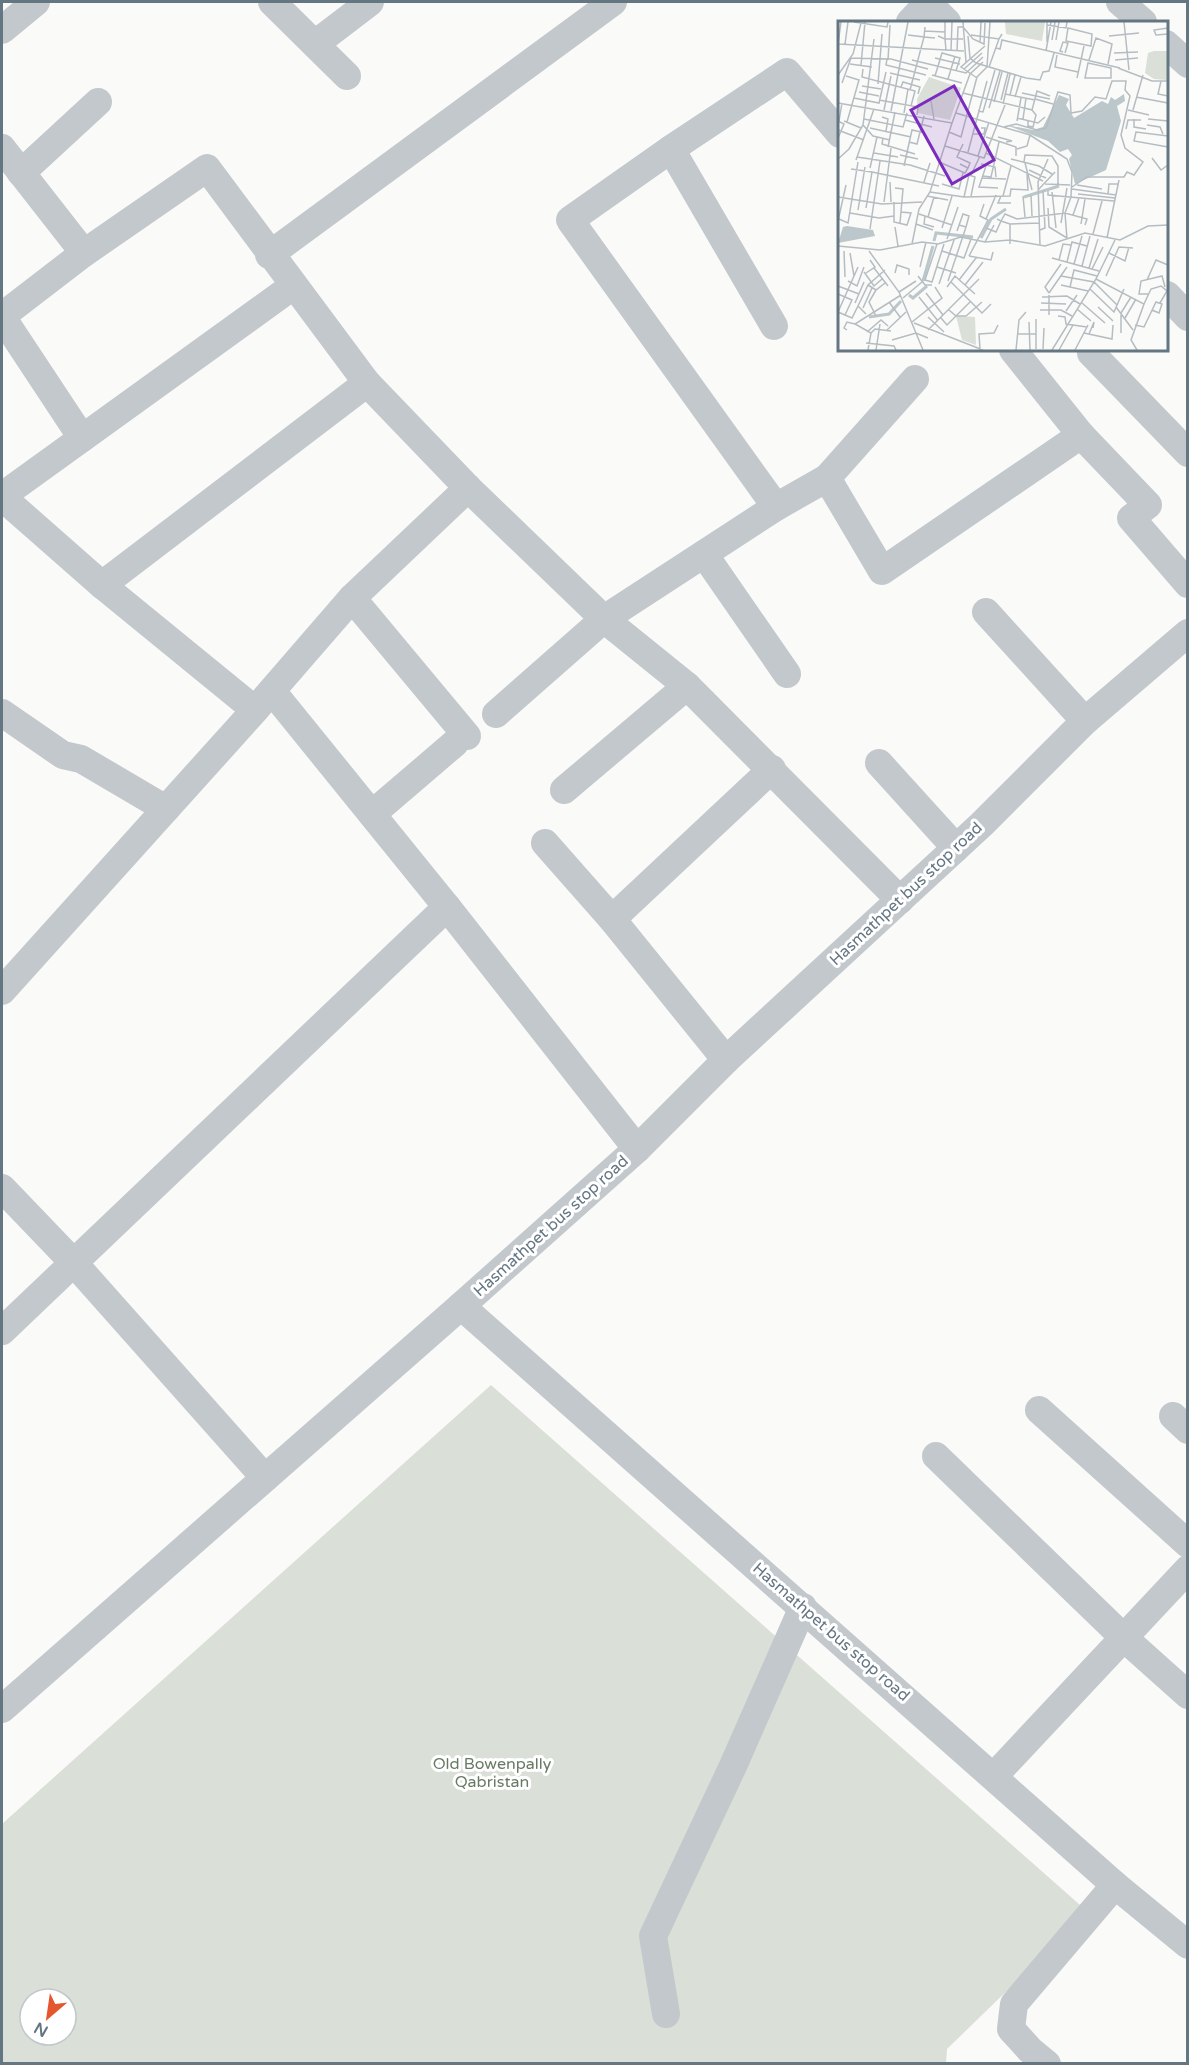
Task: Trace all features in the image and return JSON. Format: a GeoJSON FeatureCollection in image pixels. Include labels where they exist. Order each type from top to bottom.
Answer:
{"type":"FeatureCollection","features":[{"type":"Feature","properties":{"kind":"street"},"geometry":{"type":"LineString","coordinates":[[2,30],[36,2]]}},
{"type":"Feature","properties":{"kind":"street"},"geometry":{"type":"LineString","coordinates":[[272,2],[347,76]]}},
{"type":"Feature","properties":{"kind":"street"},"geometry":{"type":"LineString","coordinates":[[315,44],[370,2]]}},
{"type":"Feature","properties":{"kind":"street"},"geometry":{"type":"LineString","coordinates":[[269,255],[613,2]]}},
{"type":"Feature","properties":{"kind":"street"},"geometry":{"type":"LineString","coordinates":[[1120,2],[1142,21]]}},
{"type":"Feature","properties":{"kind":"street"},"geometry":{"type":"LineString","coordinates":[[1168,45],[1188,64]]}},
{"type":"Feature","properties":{"kind":"street"},"geometry":{"type":"LineString","coordinates":[[776,507],[570,220],[671,148],[787,72],[838,132]]}},
{"type":"Feature","properties":{"kind":"street"},"geometry":{"type":"LineString","coordinates":[[84,253],[8,159],[98,102]]}},
{"type":"Feature","properties":{"kind":"street"},"geometry":{"type":"LineString","coordinates":[[671,148],[774,326]]}},
{"type":"Feature","properties":{"kind":"street"},"geometry":{"type":"LineString","coordinates":[[82,438],[2,317],[84,253],[207,168],[269,255],[367,383],[468,488],[604,619],[687,686],[900,900]]}},
{"type":"Feature","properties":{"kind":"street"},"geometry":{"type":"LineString","coordinates":[[293,286],[2,496],[102,585],[264,700],[372,814],[637,1149]]}},
{"type":"Feature","properties":{"kind":"street"},"geometry":{"type":"LineString","coordinates":[[1168,296],[1188,317]]}},
{"type":"Feature","properties":{"kind":"street"},"geometry":{"type":"LineString","coordinates":[[1014,351],[1081,435],[1148,505],[1131,518],[1188,584]]}},
{"type":"Feature","properties":{"kind":"street"},"geometry":{"type":"LineString","coordinates":[[1091,353],[1188,453]]}},
{"type":"Feature","properties":{"kind":"street"},"geometry":{"type":"LineString","coordinates":[[496,714],[604,619],[776,507],[826,478],[915,379]]}},
{"type":"Feature","properties":{"kind":"street"},"geometry":{"type":"LineString","coordinates":[[102,585],[367,383]]}},
{"type":"Feature","properties":{"kind":"street"},"geometry":{"type":"LineString","coordinates":[[826,478],[882,571],[1081,435]]}},
{"type":"Feature","properties":{"kind":"street"},"geometry":{"type":"LineString","coordinates":[[2,992],[264,700],[352,598],[468,488]]}},
{"type":"Feature","properties":{"kind":"street"},"geometry":{"type":"LineString","coordinates":[[704,554],[787,674]]}},
{"type":"Feature","properties":{"kind":"street"},"geometry":{"type":"LineString","coordinates":[[352,598],[461,740],[372,814]]}},
{"type":"Feature","properties":{"kind":"street"},"geometry":{"type":"LineString","coordinates":[[986,612],[1085,721]]}},
{"type":"Feature","properties":{"kind":"street","name":"Hasmathpet bus stop road"},"geometry":{"type":"LineString","coordinates":[[1188,633],[1085,721],[956,848],[726,1060],[637,1149],[461,1306],[1115,1885],[1188,1945]]}},
{"type":"Feature","properties":{"kind":"street"},"geometry":{"type":"LineString","coordinates":[[564,790],[687,686]]}},
{"type":"Feature","properties":{"kind":"street"},"geometry":{"type":"LineString","coordinates":[[2,713],[63,755],[81,759],[166,809]]}},
{"type":"Feature","properties":{"kind":"street"},"geometry":{"type":"LineString","coordinates":[[879,763],[956,848]]}},
{"type":"Feature","properties":{"kind":"street"},"geometry":{"type":"LineString","coordinates":[[612,919],[772,769]]}},
{"type":"Feature","properties":{"kind":"street"},"geometry":{"type":"LineString","coordinates":[[544,843],[612,919],[726,1060]]}},
{"type":"Feature","properties":{"kind":"street"},"geometry":{"type":"LineString","coordinates":[[2,1331],[447,906]]}},
{"type":"Feature","properties":{"kind":"street"},"geometry":{"type":"LineString","coordinates":[[2,1188],[74,1262],[265,1478]]}},
{"type":"Feature","properties":{"kind":"street"},"geometry":{"type":"LineString","coordinates":[[2,1709],[461,1306]]}},
{"type":"Feature","properties":{"kind":"street"},"geometry":{"type":"LineString","coordinates":[[1039,1410],[1188,1544]]}},
{"type":"Feature","properties":{"kind":"street"},"geometry":{"type":"LineString","coordinates":[[936,1456],[1123,1637],[1188,1695]]}},
{"type":"Feature","properties":{"kind":"street"},"geometry":{"type":"LineString","coordinates":[[994,1776],[1188,1569]]}},
{"type":"Feature","properties":{"kind":"street"},"geometry":{"type":"LineString","coordinates":[[666,2014],[653,1936],[733,1766],[803,1607]]}},
{"type":"Feature","properties":{"kind":"street"},"geometry":{"type":"LineString","coordinates":[[1046,2063],[1029,2050],[1011,2029],[1014,2004],[1115,1885]]}},
{"type":"Feature","properties":{"kind":"green space","name":"Old Bowenpally Qabristan"},"geometry":{"type":"Polygon","coordinates":[[[491,1385],[1088,1912],[947,2049],[946,2063],[2,2063],[2,1824],[491,1385]]]}}]}
